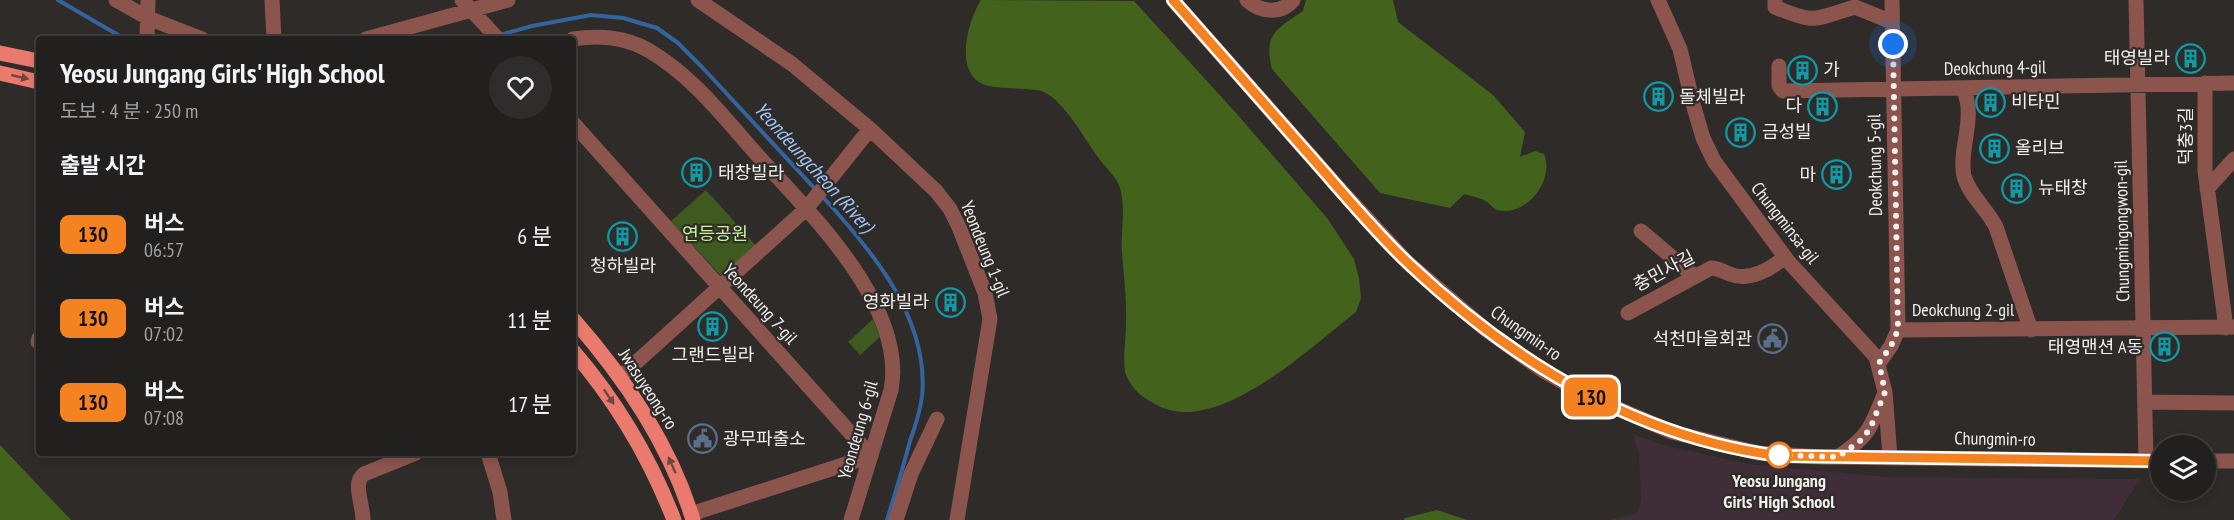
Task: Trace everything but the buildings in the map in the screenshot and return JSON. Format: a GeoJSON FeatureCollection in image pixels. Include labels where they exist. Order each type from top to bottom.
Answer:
{"type":"FeatureCollection","features":[{"type":"Feature","properties":{"kind":"main road"},"geometry":{"type":"LineString","coordinates":[[0,53],[36,60]]}},
{"type":"Feature","properties":{"kind":"main road"},"geometry":{"type":"LineString","coordinates":[[0,73],[36,81]]}},
{"type":"Feature","properties":{"kind":"main road","name":"Jwasuyeong-ro"},"geometry":{"type":"LineString","coordinates":[[576,323],[620,377],[670,460],[692,517]]}},
{"type":"Feature","properties":{"kind":"main road","name":"Jwasuyeong-ro"},"geometry":{"type":"LineString","coordinates":[[576,355],[606,393],[642,449],[674,520]]}},
{"type":"Feature","properties":{"kind":"street"},"geometry":{"type":"LineString","coordinates":[[116,0],[148,18],[194,36]]}},
{"type":"Feature","properties":{"kind":"street"},"geometry":{"type":"LineString","coordinates":[[147,36],[148,0]]}},
{"type":"Feature","properties":{"kind":"street"},"geometry":{"type":"LineString","coordinates":[[272,0],[274,36]]}},
{"type":"Feature","properties":{"kind":"street"},"geometry":{"type":"LineString","coordinates":[[375,36],[466,5],[508,0]]}},
{"type":"Feature","properties":{"kind":"street","name":"Yeondeung 1-gil"},"geometry":{"type":"LineString","coordinates":[[698,0],[792,64],[870,129],[936,191],[950,208],[972,259],[988,305],[989,325],[957,520]]}},
{"type":"Feature","properties":{"kind":"street","name":"Chungmin-ro"},"geometry":{"type":"LineString","coordinates":[[1173,0],[1407,262],[1485,330],[1542,370],[1586,395],[1672,432],[1758,453],[1838,457],[2150,461]]}},
{"type":"Feature","properties":{"kind":"street"},"geometry":{"type":"LineString","coordinates":[[1247,0],[1258,8],[1273,10],[1287,6],[1293,0]]}},
{"type":"Feature","properties":{"kind":"street","name":"Chungminsa-gil"},"geometry":{"type":"LineString","coordinates":[[1658,0],[1680,50],[1692,104],[1703,138],[1714,161],[1784,257],[1864,342],[1879,363],[1885,392],[1890,457]]}},
{"type":"Feature","properties":{"kind":"street"},"geometry":{"type":"LineString","coordinates":[[1775,0],[1775,7],[1807,20],[1826,17],[1855,7],[1892,22]]}},
{"type":"Feature","properties":{"kind":"street","name":"Deokchung 5-gil"},"geometry":{"type":"LineString","coordinates":[[1892,0],[1898,330]]}},
{"type":"Feature","properties":{"kind":"street","name":"Chungmingongwon-gil"},"geometry":{"type":"LineString","coordinates":[[2136,0],[2145,402],[2150,439]]}},
{"type":"Feature","properties":{"kind":"street"},"geometry":{"type":"LineString","coordinates":[[466,5],[495,36]]}},
{"type":"Feature","properties":{"kind":"street","name":"Yeondeung 6-gil"},"geometry":{"type":"LineString","coordinates":[[576,39],[591,37],[621,40],[648,50],[675,69],[717,110],[806,209],[856,272],[877,311],[891,348],[893,380],[851,520]]}},
{"type":"Feature","properties":{"kind":"street","name":"Deokchung 4-gil"},"geometry":{"type":"LineString","coordinates":[[1779,66],[1779,86],[1783,91],[2234,83]]}},
{"type":"Feature","properties":{"kind":"street","name":"덕충3길"},"geometry":{"type":"LineString","coordinates":[[2205,83],[2204,153],[2207,189],[2230,328]]}},
{"type":"Feature","properties":{"kind":"street","name":"Deokchung 2-gil"},"geometry":{"type":"LineString","coordinates":[[1963,88],[1967,97],[1968,117],[1964,175],[1967,184],[1989,213],[1996,227],[2031,330]]}},
{"type":"Feature","properties":{"kind":"street"},"geometry":{"type":"LineString","coordinates":[[620,377],[806,209],[870,129]]}},
{"type":"Feature","properties":{"kind":"street","name":"Yeondeung 7-gil"},"geometry":{"type":"LineString","coordinates":[[576,130],[871,456]]}},
{"type":"Feature","properties":{"kind":"street","name":"덕충3길"},"geometry":{"type":"LineString","coordinates":[[2207,189],[2234,159]]}},
{"type":"Feature","properties":{"kind":"street"},"geometry":{"type":"LineString","coordinates":[[1641,231],[1694,276]]}},
{"type":"Feature","properties":{"kind":"street","name":"충민사길"},"geometry":{"type":"LineString","coordinates":[[1628,313],[1694,276],[1716,268],[1736,276],[1752,274],[1773,267],[1784,257]]}},
{"type":"Feature","properties":{"kind":"street","name":"Deokchung 2-gil"},"geometry":{"type":"LineString","coordinates":[[1879,363],[1891,346],[1898,330],[2230,328]]}},
{"type":"Feature","properties":{"kind":"street"},"geometry":{"type":"LineString","coordinates":[[1838,457],[1864,438],[1885,392]]}},
{"type":"Feature","properties":{"kind":"street"},"geometry":{"type":"LineString","coordinates":[[2145,402],[2234,403]]}},
{"type":"Feature","properties":{"kind":"street"},"geometry":{"type":"LineString","coordinates":[[896,520],[911,474],[937,420]]}},
{"type":"Feature","properties":{"kind":"street"},"geometry":{"type":"LineString","coordinates":[[363,520],[358,479],[364,474],[409,456]]}},
{"type":"Feature","properties":{"kind":"street"},"geometry":{"type":"LineString","coordinates":[[489,456],[496,475],[504,520]]}},
{"type":"Feature","properties":{"kind":"street"},"geometry":{"type":"LineString","coordinates":[[692,517],[871,456]]}},
{"type":"Feature","properties":{"kind":"street"},"geometry":{"type":"LineString","coordinates":[[2216,461],[2234,461]]}},
{"type":"Feature","properties":{"kind":"shaded area"},"geometry":{"type":"Polygon","coordinates":[[[1633,434],[1663,445],[1749,464],[1889,477],[2140,479],[2114,520],[1609,520],[1636,514],[1641,501],[1639,455],[1633,434]]]}},
{"type":"Feature","properties":{"kind":"green space"},"geometry":{"type":"Polygon","coordinates":[[[981,0],[1134,1],[1327,218],[1354,259],[1361,298],[1356,312],[1289,365],[1262,384],[1234,399],[1207,409],[1181,412],[1157,405],[1139,393],[1129,381],[1124,364],[1126,307],[1122,244],[1123,207],[1117,181],[1067,112],[1050,96],[1038,90],[989,86],[977,81],[970,72],[966,48],[971,22],[981,0]]]}},
{"type":"Feature","properties":{"kind":"green space"},"geometry":{"type":"Polygon","coordinates":[[[1306,0],[1393,0],[1398,22],[1493,95],[1525,132],[1520,157],[1535,151],[1544,154],[1546,173],[1538,192],[1523,206],[1503,211],[1482,199],[1464,194],[1450,208],[1380,193],[1272,69],[1269,48],[1271,40],[1279,28],[1303,11],[1306,0]]]}},
{"type":"Feature","properties":{"kind":"green space","name":"연등공원"},"geometry":{"type":"Polygon","coordinates":[[[706,190],[758,248],[728,275],[720,275],[671,221],[706,190]]]}},
{"type":"Feature","properties":{"kind":"green space"},"geometry":{"type":"Polygon","coordinates":[[[873,319],[880,337],[860,355],[848,342],[873,319]]]}},
{"type":"Feature","properties":{"kind":"green space"},"geometry":{"type":"Polygon","coordinates":[[[0,445],[71,520],[0,520],[0,445]]]}},
{"type":"Feature","properties":{"kind":"green space"},"geometry":{"type":"Polygon","coordinates":[[[1437,510],[1467,520],[1404,520],[1405,518],[1437,510]]]}},
{"type":"Feature","properties":{"kind":"waterway","name":"Yeondeungcheon (River)"},"geometry":{"type":"LineString","coordinates":[[58,0],[120,36]]}},
{"type":"Feature","properties":{"kind":"waterway","name":"Yeondeungcheon (River)"},"geometry":{"type":"LineString","coordinates":[[500,35],[532,26],[591,15],[623,18],[657,28],[678,43],[702,67],[816,190]]}},
{"type":"Feature","properties":{"kind":"waterway","name":"Yeondeungcheon (River)"},"geometry":{"type":"LineString","coordinates":[[821,195],[859,238],[893,286],[916,340],[922,368],[921,403],[887,520]]}},
{"type":"Feature","properties":{"kind":"bus line","name":"130"},"geometry":{"type":"LineString","coordinates":[[1173,0],[1407,262],[1485,330],[1542,370],[1586,395],[1672,432],[1736,449],[1781,456],[2150,461]]}},
{"type":"Feature","properties":{"kind":"place","name":"태영빌라"},"geometry":{"type":"Point","coordinates":[2191,58]}},
{"type":"Feature","properties":{"kind":"place","name":"가"},"geometry":{"type":"Point","coordinates":[1802,70]}},
{"type":"Feature","properties":{"kind":"place","name":"돌체빌라"},"geometry":{"type":"Point","coordinates":[1658,97]}},
{"type":"Feature","properties":{"kind":"place","name":"비타민"},"geometry":{"type":"Point","coordinates":[1990,102]}},
{"type":"Feature","properties":{"kind":"place","name":"다"},"geometry":{"type":"Point","coordinates":[1823,106]}},
{"type":"Feature","properties":{"kind":"place","name":"금성빌"},"geometry":{"type":"Point","coordinates":[1741,132]}},
{"type":"Feature","properties":{"kind":"place","name":"올리브"},"geometry":{"type":"Point","coordinates":[1994,148]}},
{"type":"Feature","properties":{"kind":"place","name":"태창빌라"},"geometry":{"type":"Point","coordinates":[697,173]}},
{"type":"Feature","properties":{"kind":"place","name":"마"},"geometry":{"type":"Point","coordinates":[1837,175]}},
{"type":"Feature","properties":{"kind":"place","name":"뉴태창"},"geometry":{"type":"Point","coordinates":[2017,188]}},
{"type":"Feature","properties":{"kind":"place","name":"청하빌라"},"geometry":{"type":"Point","coordinates":[623,237]}},
{"type":"Feature","properties":{"kind":"place","name":"영화빌라"},"geometry":{"type":"Point","coordinates":[950,302]}},
{"type":"Feature","properties":{"kind":"place","name":"그랜드빌라"},"geometry":{"type":"Point","coordinates":[713,326]}},
{"type":"Feature","properties":{"kind":"place","name":"석천마을회관"},"geometry":{"type":"Point","coordinates":[1773,339]}},
{"type":"Feature","properties":{"kind":"place","name":"태영맨션 A동"},"geometry":{"type":"Point","coordinates":[2164,347]}},
{"type":"Feature","properties":{"kind":"place","name":"광무파출소"},"geometry":{"type":"Point","coordinates":[702,439]}},
{"type":"Feature","properties":{"kind":"place","name":"Yeosu Jungang Girls' High School"},"geometry":{"type":"Point","coordinates":[1779,455]}},
{"type":"Feature","properties":{"kind":"route"},"geometry":{"type":"LineString","coordinates":[[1779,455],[1838,457],[1864,438],[1885,392],[1879,363],[1891,346],[1898,330],[1893,44]]}}]}
